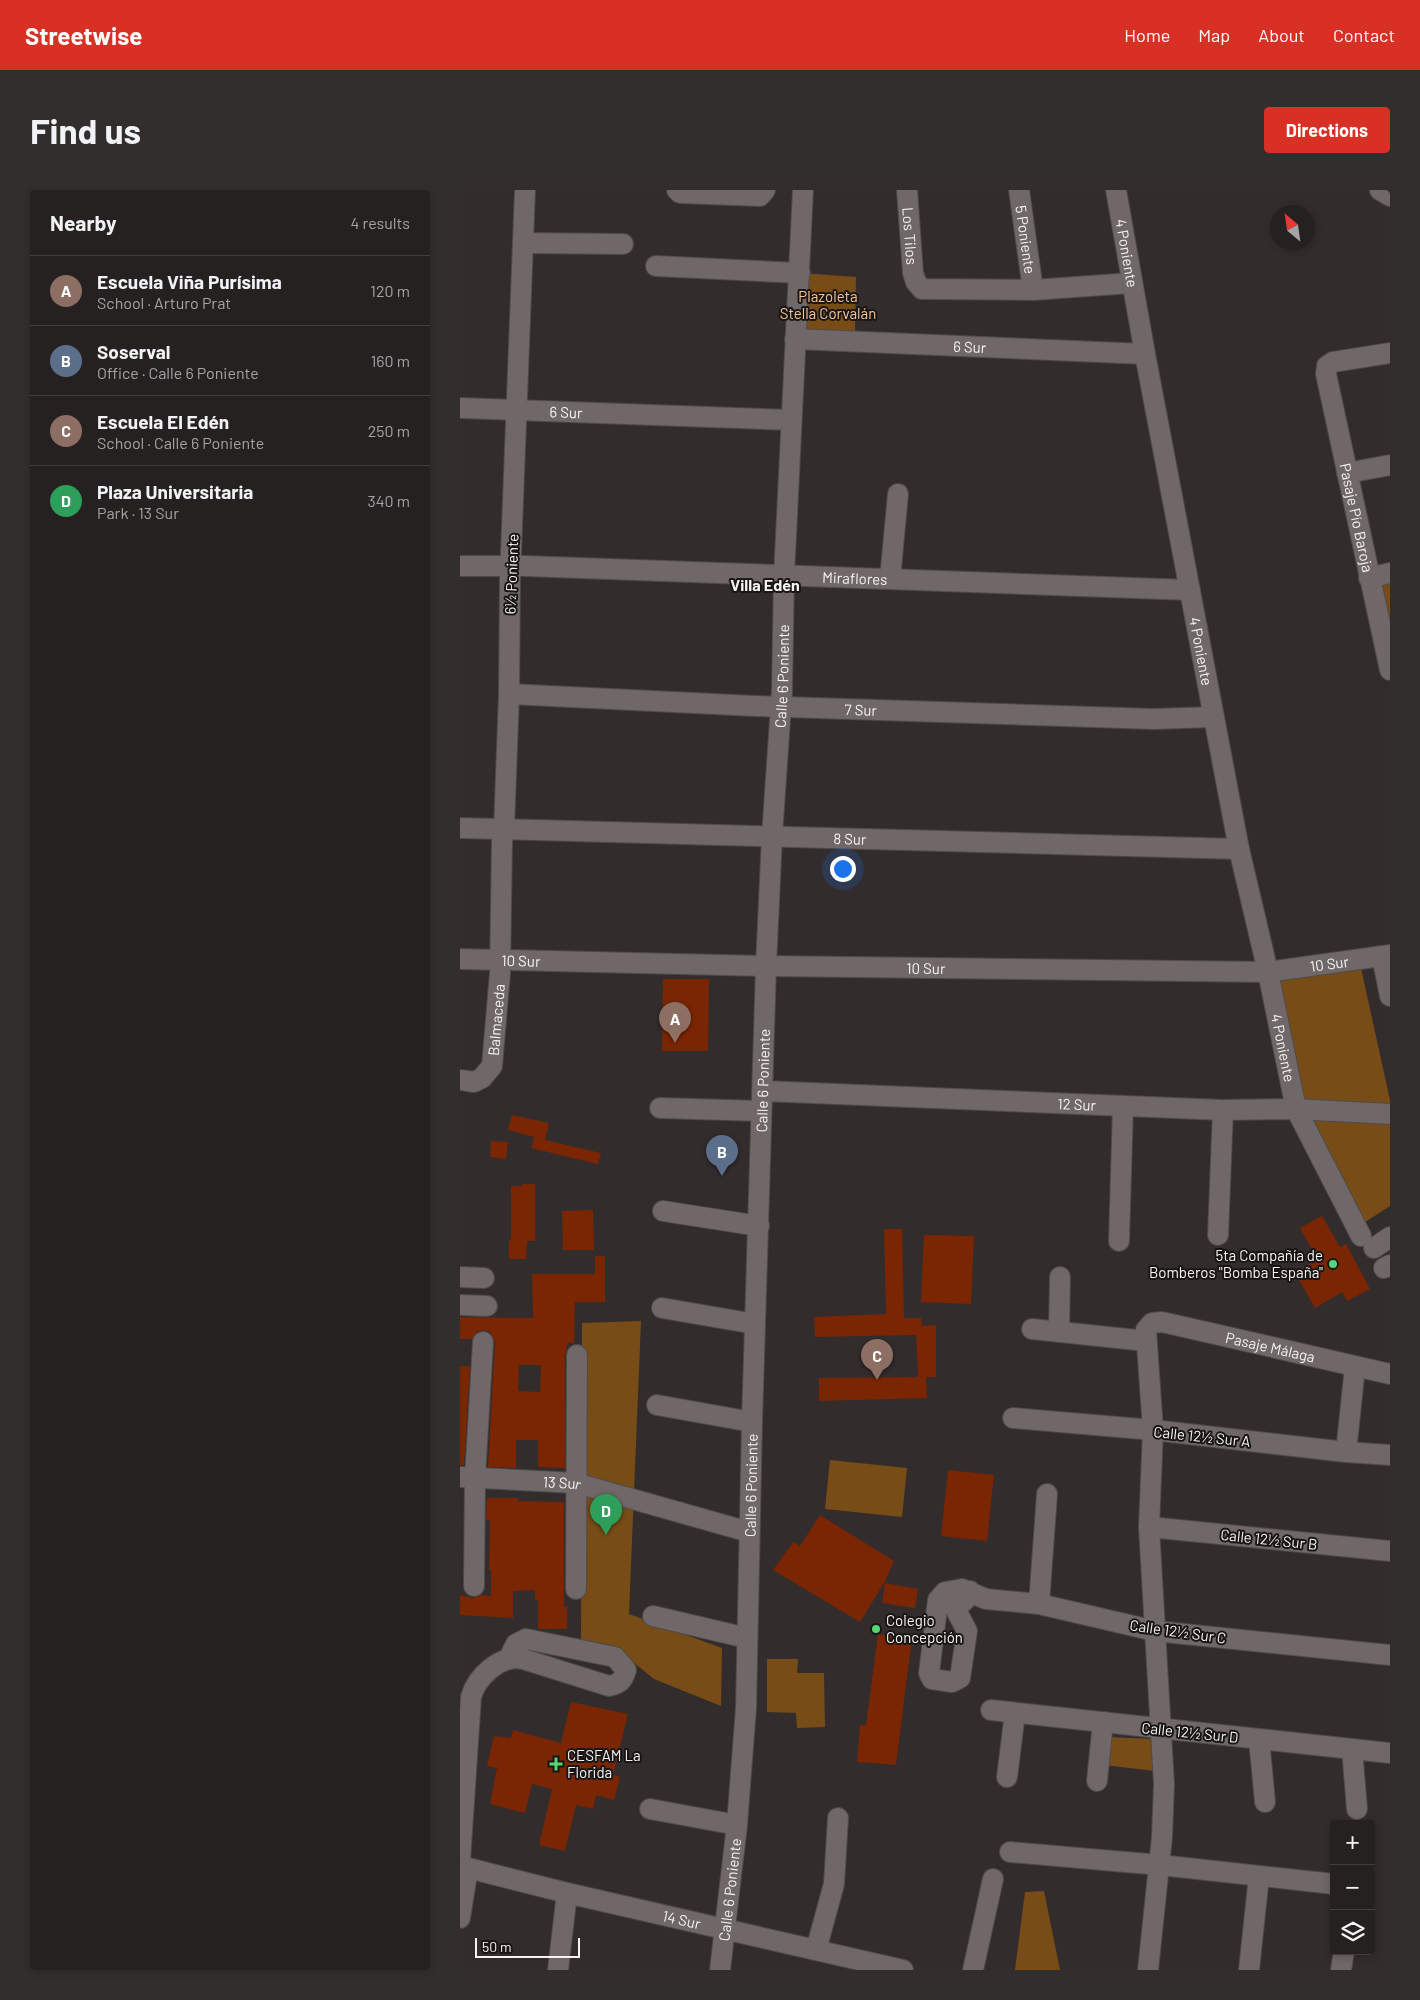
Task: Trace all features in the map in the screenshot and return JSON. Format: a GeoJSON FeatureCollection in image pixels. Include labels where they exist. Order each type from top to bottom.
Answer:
{"type":"FeatureCollection","features":[{"type":"Feature","properties":{"kind":"street","name":"6½ Poniente"},"geometry":{"type":"LineString","coordinates":[[500,958],[516,409],[526,190]]}},
{"type":"Feature","properties":{"kind":"street"},"geometry":{"type":"LineString","coordinates":[[676,190],[680,193],[760,196],[766,190]]}},
{"type":"Feature","properties":{"kind":"street","name":"Calle 6 Poniente"},"geometry":{"type":"LineString","coordinates":[[720,1970],[737,1825],[746,1708],[749,1532],[766,966],[781,706],[784,576],[804,190]]}},
{"type":"Feature","properties":{"kind":"street","name":"Los Tilos"},"geometry":{"type":"LineString","coordinates":[[907,190],[913,273],[916,282],[922,288],[1034,290]]}},
{"type":"Feature","properties":{"kind":"street","name":"5 Poniente"},"geometry":{"type":"LineString","coordinates":[[1019,190],[1034,290]]}},
{"type":"Feature","properties":{"kind":"street","name":"4 Poniente"},"geometry":{"type":"LineString","coordinates":[[1116,190],[1144,354],[1213,717],[1239,849],[1268,972],[1296,1109],[1367,1242],[1390,1237]]}},
{"type":"Feature","properties":{"kind":"street"},"geometry":{"type":"LineString","coordinates":[[523,243],[624,244]]}},
{"type":"Feature","properties":{"kind":"street"},"geometry":{"type":"LineString","coordinates":[[656,266],[800,273]]}},
{"type":"Feature","properties":{"kind":"street"},"geometry":{"type":"LineString","coordinates":[[1034,290],[1132,283]]}},
{"type":"Feature","properties":{"kind":"street","name":"6 Sur"},"geometry":{"type":"LineString","coordinates":[[795,338],[1144,354]]}},
{"type":"Feature","properties":{"kind":"street","name":"Pasaje Pío Baroja"},"geometry":{"type":"LineString","coordinates":[[1390,353],[1333,362],[1327,366],[1326,374],[1390,670]]}},
{"type":"Feature","properties":{"kind":"street","name":"6 Sur"},"geometry":{"type":"LineString","coordinates":[[460,408],[791,420]]}},
{"type":"Feature","properties":{"kind":"street"},"geometry":{"type":"LineString","coordinates":[[1347,473],[1390,465]]}},
{"type":"Feature","properties":{"kind":"street"},"geometry":{"type":"LineString","coordinates":[[890,579],[898,494]]}},
{"type":"Feature","properties":{"kind":"street","name":"Miraflores"},"geometry":{"type":"LineString","coordinates":[[460,566],[511,566],[1190,590]]}},
{"type":"Feature","properties":{"kind":"street"},"geometry":{"type":"LineString","coordinates":[[1369,578],[1390,573]]}},
{"type":"Feature","properties":{"kind":"street","name":"7 Sur"},"geometry":{"type":"LineString","coordinates":[[509,694],[1154,719],[1213,717]]}},
{"type":"Feature","properties":{"kind":"street","name":"8 Sur"},"geometry":{"type":"LineString","coordinates":[[460,828],[1239,849]]}},
{"type":"Feature","properties":{"kind":"street"},"geometry":{"type":"LineString","coordinates":[[1386,956],[1390,996]]}},
{"type":"Feature","properties":{"kind":"street","name":"10 Sur"},"geometry":{"type":"LineString","coordinates":[[460,959],[500,958],[766,966],[1268,972],[1386,956]]}},
{"type":"Feature","properties":{"kind":"street","name":"Balmaceda"},"geometry":{"type":"LineString","coordinates":[[460,1080],[474,1082],[482,1078],[492,1066],[500,958]]}},
{"type":"Feature","properties":{"kind":"street","name":"12 Sur"},"geometry":{"type":"LineString","coordinates":[[660,1108],[762,1101],[1123,1106],[1223,1110],[1296,1109],[1390,1114]]}},
{"type":"Feature","properties":{"kind":"street"},"geometry":{"type":"LineString","coordinates":[[1118,1241],[1123,1106]]}},
{"type":"Feature","properties":{"kind":"street"},"geometry":{"type":"LineString","coordinates":[[1218,1235],[1223,1110]]}},
{"type":"Feature","properties":{"kind":"street"},"geometry":{"type":"LineString","coordinates":[[663,1211],[759,1226]]}},
{"type":"Feature","properties":{"kind":"street"},"geometry":{"type":"LineString","coordinates":[[460,1277],[484,1278]]}},
{"type":"Feature","properties":{"kind":"street"},"geometry":{"type":"LineString","coordinates":[[1059,1332],[1060,1277]]}},
{"type":"Feature","properties":{"kind":"street"},"geometry":{"type":"LineString","coordinates":[[460,1305],[487,1306]]}},
{"type":"Feature","properties":{"kind":"street"},"geometry":{"type":"LineString","coordinates":[[662,1308],[755,1324]]}},
{"type":"Feature","properties":{"kind":"street","name":"Pasaje Málaga"},"geometry":{"type":"LineString","coordinates":[[1032,1329],[1059,1332],[1149,1332],[1162,1322],[1390,1374]]}},
{"type":"Feature","properties":{"kind":"street"},"geometry":{"type":"LineString","coordinates":[[1148,1970],[1160,1865],[1164,1809],[1162,1728],[1149,1527],[1153,1430],[1149,1332]]}},
{"type":"Feature","properties":{"kind":"street"},"geometry":{"type":"LineString","coordinates":[[474,1586],[467,1477],[483,1342]]}},
{"type":"Feature","properties":{"kind":"street"},"geometry":{"type":"LineString","coordinates":[[576,1589],[577,1355]]}},
{"type":"Feature","properties":{"kind":"street"},"geometry":{"type":"LineString","coordinates":[[1346,1452],[1355,1367]]}},
{"type":"Feature","properties":{"kind":"street"},"geometry":{"type":"LineString","coordinates":[[657,1405],[752,1422]]}},
{"type":"Feature","properties":{"kind":"street","name":"Calle 12½ Sur A"},"geometry":{"type":"LineString","coordinates":[[1013,1418],[1153,1430],[1346,1452],[1390,1455]]}},
{"type":"Feature","properties":{"kind":"street","name":"13 Sur"},"geometry":{"type":"LineString","coordinates":[[467,1477],[576,1483],[749,1532]]}},
{"type":"Feature","properties":{"kind":"street"},"geometry":{"type":"LineString","coordinates":[[1039,1604],[1048,1494]]}},
{"type":"Feature","properties":{"kind":"street","name":"Calle 12½ Sur B"},"geometry":{"type":"LineString","coordinates":[[1149,1527],[1390,1551]]}},
{"type":"Feature","properties":{"kind":"street","name":"Calle 12½ Sur C"},"geometry":{"type":"LineString","coordinates":[[978,1595],[1039,1604],[1155,1631],[1390,1655]]}},
{"type":"Feature","properties":{"kind":"street"},"geometry":{"type":"LineString","coordinates":[[653,1616],[747,1638]]}},
{"type":"Feature","properties":{"kind":"street"},"geometry":{"type":"LineString","coordinates":[[460,1918],[471,1697],[474,1688],[483,1676],[509,1658],[516,1644],[526,1639],[615,1657],[626,1670],[620,1682],[609,1686],[523,1659],[509,1658]]}},
{"type":"Feature","properties":{"kind":"street","name":"Calle 12½ Sur D"},"geometry":{"type":"LineString","coordinates":[[991,1710],[1390,1753]]}},
{"type":"Feature","properties":{"kind":"street"},"geometry":{"type":"LineString","coordinates":[[1006,1777],[1014,1713]]}},
{"type":"Feature","properties":{"kind":"street"},"geometry":{"type":"LineString","coordinates":[[1097,1781],[1103,1722]]}},
{"type":"Feature","properties":{"kind":"street"},"geometry":{"type":"LineString","coordinates":[[1259,1739],[1265,1802]]}},
{"type":"Feature","properties":{"kind":"street"},"geometry":{"type":"LineString","coordinates":[[1352,1749],[1357,1809]]}},
{"type":"Feature","properties":{"kind":"street"},"geometry":{"type":"LineString","coordinates":[[650,1809],[737,1825]]}},
{"type":"Feature","properties":{"kind":"street"},"geometry":{"type":"LineString","coordinates":[[816,1950],[834,1884],[838,1818]]}},
{"type":"Feature","properties":{"kind":"street"},"geometry":{"type":"LineString","coordinates":[[1010,1852],[1160,1865],[1330,1884]]}},
{"type":"Feature","properties":{"kind":"street","name":"14 Sur"},"geometry":{"type":"LineString","coordinates":[[463,1865],[567,1893],[899,1970]]}},
{"type":"Feature","properties":{"kind":"street"},"geometry":{"type":"LineString","coordinates":[[1249,1970],[1259,1876]]}},
{"type":"Feature","properties":{"kind":"street"},"geometry":{"type":"LineString","coordinates":[[973,1970],[993,1879]]}},
{"type":"Feature","properties":{"kind":"street"},"geometry":{"type":"LineString","coordinates":[[558,1970],[567,1893]]}},
{"type":"Feature","properties":{"kind":"street"},"geometry":{"type":"LineString","coordinates":[[1342,1970],[1344,1955]]}},
{"type":"Feature","properties":{"kind":"green space","name":"Plazoleta Stella Corvalán"},"geometry":{"type":"Polygon","coordinates":[[[802,273],[856,277],[855,331],[800,331],[802,273]]]}},
{"type":"Feature","properties":{"kind":"green space"},"geometry":{"type":"Polygon","coordinates":[[[1390,582],[1390,637],[1378,584],[1390,582]]]}},
{"type":"Feature","properties":{"kind":"green space"},"geometry":{"type":"Polygon","coordinates":[[[1361,968],[1390,1107],[1287,1102],[1261,981],[1361,968]]]}},
{"type":"Feature","properties":{"kind":"green space"},"geometry":{"type":"Polygon","coordinates":[[[1312,1117],[1390,1121],[1390,1206],[1359,1226],[1317,1146],[1312,1117]]]}},
{"type":"Feature","properties":{"kind":"green space"},"geometry":{"type":"Polygon","coordinates":[[[641,1321],[629,1614],[722,1648],[721,1706],[654,1679],[612,1645],[581,1640],[582,1323],[641,1321]]]}},
{"type":"Feature","properties":{"kind":"green space"},"geometry":{"type":"Polygon","coordinates":[[[830,1460],[907,1468],[902,1517],[825,1509],[830,1460]]]}},
{"type":"Feature","properties":{"kind":"green space"},"geometry":{"type":"Polygon","coordinates":[[[767,1659],[798,1659],[797,1673],[824,1673],[825,1727],[797,1728],[796,1713],[767,1712],[767,1659]]]}},
{"type":"Feature","properties":{"kind":"green space"},"geometry":{"type":"Polygon","coordinates":[[[1107,1737],[1154,1739],[1155,1771],[1104,1765],[1107,1737]]]}},
{"type":"Feature","properties":{"kind":"green space"},"geometry":{"type":"Polygon","coordinates":[[[1044,1891],[1060,1970],[1015,1970],[1025,1892],[1044,1891]]]}},
{"type":"Feature","properties":{"kind":"building"},"geometry":{"type":"Polygon","coordinates":[[[663,979],[709,979],[708,1051],[662,1051],[663,979]]]}},
{"type":"Feature","properties":{"kind":"building"},"geometry":{"type":"Polygon","coordinates":[[[512,1115],[549,1123],[545,1140],[601,1153],[598,1164],[531,1148],[534,1137],[508,1130],[512,1115]]]}},
{"type":"Feature","properties":{"kind":"building"},"geometry":{"type":"Polygon","coordinates":[[[491,1141],[508,1142],[506,1159],[490,1157],[491,1141]]]}},
{"type":"Feature","properties":{"kind":"building"},"geometry":{"type":"Polygon","coordinates":[[[522,1184],[535,1184],[535,1241],[527,1241],[526,1259],[509,1259],[511,1186],[522,1186],[522,1184]]]}},
{"type":"Feature","properties":{"kind":"building"},"geometry":{"type":"Polygon","coordinates":[[[593,1210],[594,1250],[563,1250],[562,1211],[593,1210]]]}},
{"type":"Feature","properties":{"kind":"building","name":"5ta Compañía de Bomberos \"Bomba España\""},"geometry":{"type":"Polygon","coordinates":[[[1322,1216],[1340,1247],[1346,1244],[1370,1289],[1347,1301],[1342,1292],[1315,1308],[1298,1278],[1303,1275],[1300,1269],[1318,1260],[1300,1228],[1322,1216]]]}},
{"type":"Feature","properties":{"kind":"building"},"geometry":{"type":"Polygon","coordinates":[[[884,1229],[902,1229],[904,1318],[921,1318],[922,1326],[936,1325],[936,1377],[926,1377],[927,1398],[819,1401],[819,1378],[918,1377],[916,1335],[815,1337],[814,1317],[886,1314],[884,1229]]]}},
{"type":"Feature","properties":{"kind":"building"},"geometry":{"type":"Polygon","coordinates":[[[924,1235],[974,1236],[971,1304],[921,1302],[924,1235]]]}},
{"type":"Feature","properties":{"kind":"building"},"geometry":{"type":"Polygon","coordinates":[[[595,1256],[605,1256],[605,1302],[575,1302],[574,1343],[568,1343],[565,1355],[565,1468],[538,1467],[538,1440],[516,1440],[516,1468],[488,1467],[495,1342],[490,1332],[484,1330],[477,1332],[472,1339],[460,1339],[460,1317],[533,1318],[532,1274],[595,1274],[595,1256]],[[519,1365],[518,1391],[540,1392],[541,1365],[519,1365]]]}},
{"type":"Feature","properties":{"kind":"building"},"geometry":{"type":"Polygon","coordinates":[[[460,1366],[470,1366],[464,1465],[460,1465],[460,1366]]]}},
{"type":"Feature","properties":{"kind":"building"},"geometry":{"type":"Polygon","coordinates":[[[948,1470],[994,1475],[987,1541],[941,1536],[948,1470]]]}},
{"type":"Feature","properties":{"kind":"building"},"geometry":{"type":"Polygon","coordinates":[[[487,1498],[518,1498],[518,1501],[564,1502],[564,1607],[567,1607],[567,1629],[538,1629],[538,1600],[535,1600],[535,1590],[513,1591],[513,1618],[460,1615],[460,1595],[473,1598],[481,1595],[491,1596],[491,1570],[489,1570],[490,1520],[486,1520],[487,1498]]]}},
{"type":"Feature","properties":{"kind":"building"},"geometry":{"type":"Polygon","coordinates":[[[820,1515],[894,1561],[884,1583],[860,1622],[773,1570],[793,1542],[800,1546],[820,1515]]]}},
{"type":"Feature","properties":{"kind":"building"},"geometry":{"type":"Polygon","coordinates":[[[885,1583],[918,1589],[915,1608],[882,1603],[885,1583]]]}},
{"type":"Feature","properties":{"kind":"building"},"geometry":{"type":"Polygon","coordinates":[[[878,1634],[912,1638],[896,1765],[857,1762],[860,1725],[866,1725],[878,1634]]]}},
{"type":"Feature","properties":{"kind":"building"},"geometry":{"type":"Polygon","coordinates":[[[571,1702],[628,1714],[613,1775],[620,1777],[614,1800],[596,1795],[593,1809],[576,1805],[565,1851],[539,1845],[552,1789],[532,1784],[525,1813],[490,1804],[497,1768],[487,1766],[494,1736],[511,1738],[513,1730],[561,1743],[571,1702]]]}},
{"type":"Feature","properties":{"kind":"place","name":"Escuela Viña Purísima"},"geometry":{"type":"Point","coordinates":[675,1043]}},
{"type":"Feature","properties":{"kind":"place","name":"Soserval"},"geometry":{"type":"Point","coordinates":[722,1176]}},
{"type":"Feature","properties":{"kind":"place","name":"5ta Compañía de Bomberos \"Bomba España\""},"geometry":{"type":"Point","coordinates":[1333,1264]}},
{"type":"Feature","properties":{"kind":"place","name":"Escuela El Edén"},"geometry":{"type":"Point","coordinates":[877,1380]}},
{"type":"Feature","properties":{"kind":"place","name":"Plaza Universitaria"},"geometry":{"type":"Point","coordinates":[606,1535]}},
{"type":"Feature","properties":{"kind":"place","name":"Colegio Concepción"},"geometry":{"type":"Point","coordinates":[876,1629]}},
{"type":"Feature","properties":{"kind":"place","name":"CESFAM La Florida"},"geometry":{"type":"Point","coordinates":[556,1764]}},
{"type":"Feature","properties":{"kind":"district","name":"Villa Edén"},"geometry":{"type":"Point","coordinates":[765,584]}}]}
